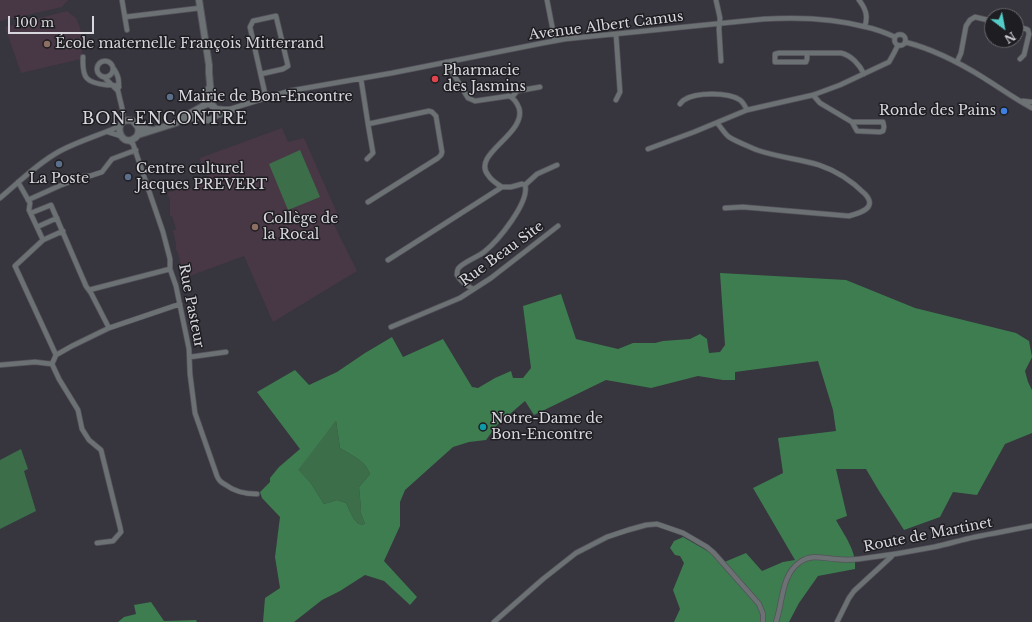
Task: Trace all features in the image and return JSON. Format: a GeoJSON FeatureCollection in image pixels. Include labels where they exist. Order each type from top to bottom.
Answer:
{"type":"FeatureCollection","features":[{"type":"Feature","properties":{"kind":"street"},"geometry":{"type":"LineString","coordinates":[[122,0],[127,30]]}},
{"type":"Feature","properties":{"kind":"street"},"geometry":{"type":"LineString","coordinates":[[181,119],[202,118],[210,120],[214,117],[216,112],[213,107],[209,65],[199,0]]}},
{"type":"Feature","properties":{"kind":"street"},"geometry":{"type":"LineString","coordinates":[[547,0],[555,41]]}},
{"type":"Feature","properties":{"kind":"street"},"geometry":{"type":"LineString","coordinates":[[716,0],[720,18],[719,29],[721,61]]}},
{"type":"Feature","properties":{"kind":"street"},"geometry":{"type":"LineString","coordinates":[[859,0],[867,13],[865,26]]}},
{"type":"Feature","properties":{"kind":"street"},"geometry":{"type":"LineString","coordinates":[[125,17],[200,8]]}},
{"type":"Feature","properties":{"kind":"street"},"geometry":{"type":"LineString","coordinates":[[261,74],[283,69],[288,66],[276,16],[254,21],[250,27],[266,98]]}},
{"type":"Feature","properties":{"kind":"street","name":"Avenue Albert Camus"},"geometry":{"type":"LineString","coordinates":[[214,117],[289,91],[555,41],[764,18],[790,17],[865,26],[895,37],[899,34],[903,35],[905,37],[905,42],[918,45],[957,62],[1032,108]]}},
{"type":"Feature","properties":{"kind":"street"},"geometry":{"type":"LineString","coordinates":[[957,62],[961,53],[966,26],[970,20],[975,17],[984,19]]}},
{"type":"Feature","properties":{"kind":"street"},"geometry":{"type":"LineString","coordinates":[[1020,59],[1024,54],[1029,34],[1024,28]]}},
{"type":"Feature","properties":{"kind":"street"},"geometry":{"type":"LineString","coordinates":[[616,34],[620,92],[616,100]]}},
{"type":"Feature","properties":{"kind":"street"},"geometry":{"type":"LineString","coordinates":[[895,37],[895,42],[898,45]]}},
{"type":"Feature","properties":{"kind":"street"},"geometry":{"type":"LineString","coordinates":[[648,149],[748,110],[814,95],[840,86],[888,62],[898,45],[905,42]]}},
{"type":"Feature","properties":{"kind":"street"},"geometry":{"type":"LineString","coordinates":[[807,53],[806,62],[775,62],[776,54],[779,53],[807,53],[844,54],[862,68],[864,74]]}},
{"type":"Feature","properties":{"kind":"street"},"geometry":{"type":"LineString","coordinates":[[83,57],[82,65],[87,80],[98,84],[112,84]]}},
{"type":"Feature","properties":{"kind":"street"},"geometry":{"type":"LineString","coordinates":[[118,89],[98,74],[97,69],[99,64],[103,61],[108,61],[112,64],[119,82],[118,89],[123,112],[119,133],[121,136]]}},
{"type":"Feature","properties":{"kind":"street"},"geometry":{"type":"LineString","coordinates":[[446,62],[468,98],[471,100],[475,101],[506,96],[512,97],[517,103],[520,116],[518,123],[487,157],[485,162],[487,174],[502,187]]}},
{"type":"Feature","properties":{"kind":"street"},"geometry":{"type":"LineString","coordinates":[[105,78],[112,74],[114,69]]}},
{"type":"Feature","properties":{"kind":"street"},"geometry":{"type":"LineString","coordinates":[[361,78],[373,153],[367,159]]}},
{"type":"Feature","properties":{"kind":"street"},"geometry":{"type":"LineString","coordinates":[[202,118],[200,111],[204,105],[210,85]]}},
{"type":"Feature","properties":{"kind":"street"},"geometry":{"type":"LineString","coordinates":[[512,97],[517,91],[540,87]]}},
{"type":"Feature","properties":{"kind":"street"},"geometry":{"type":"LineString","coordinates":[[680,104],[684,100],[691,97],[710,94],[726,95],[740,100],[744,103],[748,110]]}},
{"type":"Feature","properties":{"kind":"street"},"geometry":{"type":"LineString","coordinates":[[814,95],[820,103],[852,122],[857,131],[880,132],[883,131],[884,127],[883,122],[852,122]]}},
{"type":"Feature","properties":{"kind":"street","name":"Avenue Albert Camus"},"geometry":{"type":"LineString","coordinates":[[1019,100],[1032,102]]}},
{"type":"Feature","properties":{"kind":"street","name":"Avenue Albert Camus"},"geometry":{"type":"LineString","coordinates":[[213,107],[230,109],[250,104]]}},
{"type":"Feature","properties":{"kind":"street"},"geometry":{"type":"LineString","coordinates":[[108,132],[123,138],[134,139],[151,130],[172,124],[204,105],[210,105],[213,107]]}},
{"type":"Feature","properties":{"kind":"street"},"geometry":{"type":"LineString","coordinates":[[368,124],[429,111],[432,112],[436,116],[442,152],[438,158],[368,202]]}},
{"type":"Feature","properties":{"kind":"street"},"geometry":{"type":"LineString","coordinates":[[123,112],[138,126],[151,130]]}},
{"type":"Feature","properties":{"kind":"street"},"geometry":{"type":"LineString","coordinates":[[0,198],[41,164],[59,152],[76,143],[108,132],[127,121],[132,121]]}},
{"type":"Feature","properties":{"kind":"street"},"geometry":{"type":"LineString","coordinates":[[717,123],[728,136],[756,150],[775,156],[819,165],[833,171],[852,182],[870,199],[871,202],[870,206],[864,210],[849,216],[743,207],[725,208]]}},
{"type":"Feature","properties":{"kind":"street"},"geometry":{"type":"LineString","coordinates":[[134,139],[139,132],[138,126]]}},
{"type":"Feature","properties":{"kind":"street","name":"Rue Pasteur"},"geometry":{"type":"LineString","coordinates":[[134,139],[136,150],[164,232],[170,258],[170,269],[176,286],[190,349],[190,374],[195,413],[219,480],[230,489],[237,492],[257,494]]}},
{"type":"Feature","properties":{"kind":"street"},"geometry":{"type":"LineString","coordinates":[[28,200],[85,176],[102,172],[112,159],[136,150]]}},
{"type":"Feature","properties":{"kind":"street"},"geometry":{"type":"LineString","coordinates":[[388,260],[502,187],[524,185],[537,174],[557,164]]}},
{"type":"Feature","properties":{"kind":"street"},"geometry":{"type":"LineString","coordinates":[[18,182],[30,204],[29,210],[43,240]]}},
{"type":"Feature","properties":{"kind":"street"},"geometry":{"type":"LineString","coordinates":[[473,289],[459,280],[457,275],[458,269],[483,253],[498,239],[519,210],[526,192],[524,185]]}},
{"type":"Feature","properties":{"kind":"street"},"geometry":{"type":"LineString","coordinates":[[31,213],[51,204],[87,288],[109,328]]}},
{"type":"Feature","properties":{"kind":"street"},"geometry":{"type":"LineString","coordinates":[[37,227],[57,218]]}},
{"type":"Feature","properties":{"kind":"street","name":"Rue Beau Site"},"geometry":{"type":"LineString","coordinates":[[391,327],[460,298],[491,278],[558,226]]}},
{"type":"Feature","properties":{"kind":"street"},"geometry":{"type":"LineString","coordinates":[[56,355],[16,266],[43,240],[63,231]]}},
{"type":"Feature","properties":{"kind":"street"},"geometry":{"type":"LineString","coordinates":[[87,288],[170,269]]}},
{"type":"Feature","properties":{"kind":"street"},"geometry":{"type":"LineString","coordinates":[[97,543],[113,541],[121,532],[101,450],[89,440],[82,429],[78,410],[59,379],[52,364],[56,355],[109,328],[180,304]]}},
{"type":"Feature","properties":{"kind":"street"},"geometry":{"type":"LineString","coordinates":[[190,357],[226,352]]}},
{"type":"Feature","properties":{"kind":"street"},"geometry":{"type":"LineString","coordinates":[[0,365],[36,362],[52,364]]}},
{"type":"Feature","properties":{"kind":"street"},"geometry":{"type":"LineString","coordinates":[[494,622],[576,553],[607,537],[646,525],[657,524],[683,533],[714,553],[759,604],[763,614],[763,622]]}},
{"type":"Feature","properties":{"kind":"street","name":"Route de Martinet"},"geometry":{"type":"LineString","coordinates":[[776,622],[787,577],[791,570],[801,561],[808,558],[819,556],[853,560],[893,555],[1032,526]]}},
{"type":"Feature","properties":{"kind":"street"},"geometry":{"type":"LineString","coordinates":[[837,622],[854,591],[893,555]]}},
{"type":"Feature","properties":{"kind":"shaded area"},"geometry":{"type":"Polygon","coordinates":[[[0,0],[68,0],[62,7],[0,21],[0,0]]]}},
{"type":"Feature","properties":{"kind":"shaded area","name":"École maternelle François Mitterrand"},"geometry":{"type":"Polygon","coordinates":[[[67,11],[76,18],[80,28],[82,39],[81,59],[21,73],[5,27],[67,11]]]}},
{"type":"Feature","properties":{"kind":"shaded area","name":"Collège de la Rocal"},"geometry":{"type":"Polygon","coordinates":[[[282,128],[288,142],[304,138],[340,220],[334,225],[357,271],[273,322],[244,256],[184,278],[176,250],[173,231],[176,229],[172,216],[170,216],[170,199],[167,193],[185,187],[186,190],[209,182],[206,174],[209,171],[206,163],[201,163],[200,158],[282,128]]]}},
{"type":"Feature","properties":{"kind":"green space"},"geometry":{"type":"Polygon","coordinates":[[[300,150],[320,197],[288,210],[269,164],[300,150]]]}},
{"type":"Feature","properties":{"kind":"green space"},"geometry":{"type":"Polygon","coordinates":[[[720,273],[846,280],[915,308],[1016,333],[1029,341],[1032,357],[1025,371],[1032,390],[1032,433],[1005,444],[977,495],[953,492],[940,517],[904,530],[866,469],[836,469],[847,516],[836,520],[852,550],[855,569],[818,576],[799,603],[789,622],[674,622],[680,609],[673,590],[684,563],[680,556],[675,555],[670,548],[674,541],[683,537],[711,553],[722,563],[746,553],[762,571],[783,562],[795,560],[753,488],[783,473],[778,438],[836,431],[833,410],[818,361],[735,372],[735,380],[723,380],[698,376],[651,388],[606,380],[534,415],[525,401],[497,425],[486,440],[469,442],[453,447],[405,490],[400,502],[400,526],[384,561],[417,597],[410,605],[384,581],[365,575],[340,591],[322,600],[294,622],[263,622],[265,598],[280,588],[275,557],[280,517],[262,498],[260,492],[270,482],[270,478],[279,467],[300,449],[257,392],[295,370],[309,385],[337,372],[392,337],[403,357],[443,339],[472,387],[478,388],[511,371],[513,378],[523,378],[531,368],[523,306],[561,294],[576,339],[618,349],[633,343],[655,343],[690,339],[700,334],[707,339],[709,353],[720,352],[725,345],[720,273]],[[336,421],[298,470],[310,482],[324,504],[337,500],[346,503],[355,520],[360,524],[365,524],[360,511],[359,487],[370,474],[362,462],[340,448],[336,421]]]}},
{"type":"Feature","properties":{"kind":"green space"},"geometry":{"type":"Polygon","coordinates":[[[336,421],[340,448],[362,462],[370,474],[359,487],[360,511],[365,524],[360,524],[355,520],[346,503],[337,500],[324,504],[310,482],[297,470],[336,421]]]}},
{"type":"Feature","properties":{"kind":"green space"},"geometry":{"type":"Polygon","coordinates":[[[21,449],[28,469],[24,471],[36,511],[0,529],[0,460],[21,449]]]}},
{"type":"Feature","properties":{"kind":"green space"},"geometry":{"type":"Polygon","coordinates":[[[151,602],[164,621],[196,620],[197,622],[118,622],[124,617],[136,614],[134,605],[151,602]]]}},
{"type":"Feature","properties":{"kind":"place","name":"École maternelle François Mitterrand"},"geometry":{"type":"Point","coordinates":[47,44]}},
{"type":"Feature","properties":{"kind":"place","name":"Pharmacie des Jasmins"},"geometry":{"type":"Point","coordinates":[435,79]}},
{"type":"Feature","properties":{"kind":"place","name":"Mairie de Bon-Encontre"},"geometry":{"type":"Point","coordinates":[170,97]}},
{"type":"Feature","properties":{"kind":"place","name":"Ronde des Pains"},"geometry":{"type":"Point","coordinates":[1004,111]}},
{"type":"Feature","properties":{"kind":"place","name":"La Poste"},"geometry":{"type":"Point","coordinates":[59,164]}},
{"type":"Feature","properties":{"kind":"place","name":"Centre culturel Jacques PREVERT"},"geometry":{"type":"Point","coordinates":[128,177]}},
{"type":"Feature","properties":{"kind":"place","name":"Collège de la Rocal"},"geometry":{"type":"Point","coordinates":[255,227]}},
{"type":"Feature","properties":{"kind":"place","name":"Notre-Dame de Bon-Encontre"},"geometry":{"type":"Point","coordinates":[483,427]}},
{"type":"Feature","properties":{"kind":"district","name":"BON-ENCONTRE"},"geometry":{"type":"Point","coordinates":[165,119]}}]}
